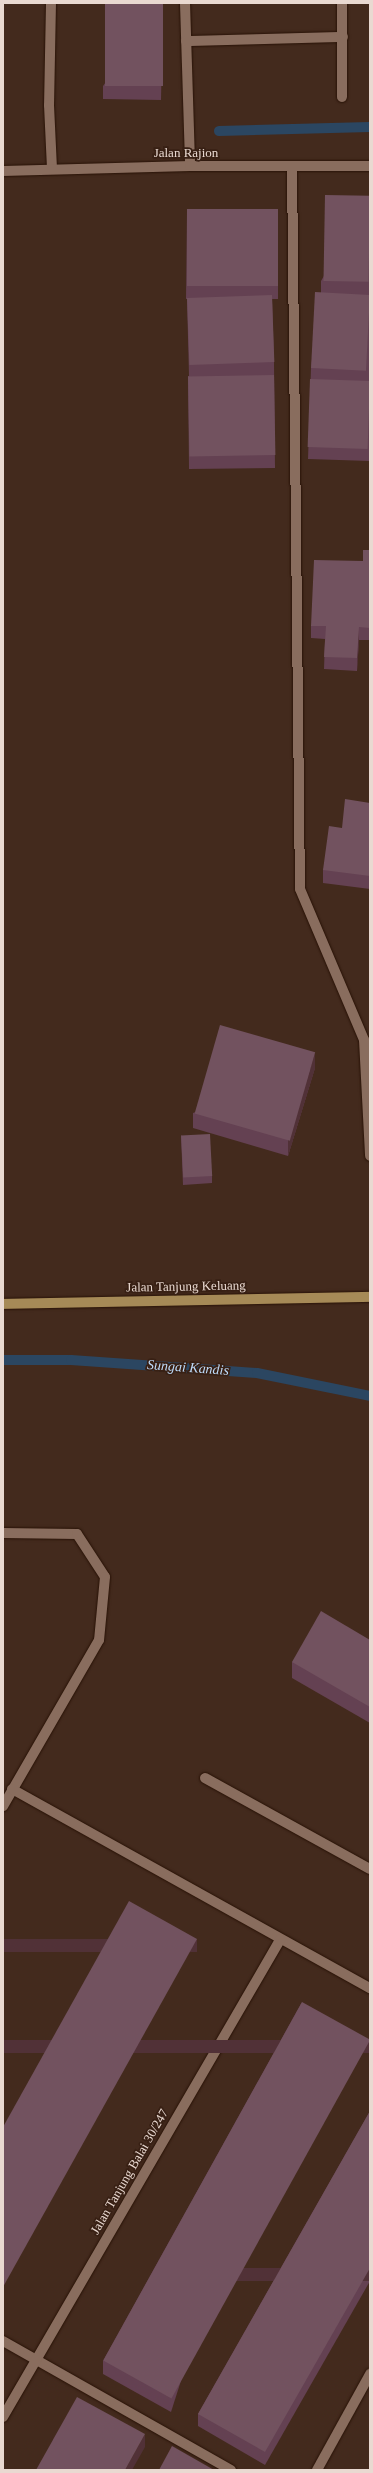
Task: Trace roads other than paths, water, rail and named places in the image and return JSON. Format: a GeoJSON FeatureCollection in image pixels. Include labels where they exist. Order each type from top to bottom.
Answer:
{"type":"FeatureCollection","features":[{"type":"Feature","properties":{"kind":"main road","name":"Jalan Tanjung Keluang"},"geometry":{"type":"LineString","coordinates":[[3,1304],[370,1297]]}},
{"type":"Feature","properties":{"kind":"street"},"geometry":{"type":"LineString","coordinates":[[51,3],[49,105],[50,154],[52,168]]}},
{"type":"Feature","properties":{"kind":"street"},"geometry":{"type":"LineString","coordinates":[[185,3],[190,166]]}},
{"type":"Feature","properties":{"kind":"street"},"geometry":{"type":"LineString","coordinates":[[342,3],[342,97]]}},
{"type":"Feature","properties":{"kind":"street"},"geometry":{"type":"LineString","coordinates":[[186,41],[343,37]]}},
{"type":"Feature","properties":{"kind":"street","name":"Jalan Rajion"},"geometry":{"type":"LineString","coordinates":[[3,171],[52,168],[190,166],[370,166]]}},
{"type":"Feature","properties":{"kind":"street"},"geometry":{"type":"LineString","coordinates":[[292,166],[294,197],[300,890],[364,1040],[370,1156]]}},
{"type":"Feature","properties":{"kind":"street"},"geometry":{"type":"LineString","coordinates":[[3,1534],[77,1534],[105,1577],[99,1640],[3,1806]]}},
{"type":"Feature","properties":{"kind":"street"},"geometry":{"type":"LineString","coordinates":[[205,1778],[370,1869]]}},
{"type":"Feature","properties":{"kind":"street"},"geometry":{"type":"LineString","coordinates":[[12,1789],[280,1940],[370,1988]]}},
{"type":"Feature","properties":{"kind":"street","name":"Jalan Tanjung Balai 30/247"},"geometry":{"type":"LineString","coordinates":[[3,2417],[280,1940]]}},
{"type":"Feature","properties":{"kind":"street"},"geometry":{"type":"LineString","coordinates":[[3,2341],[231,2470]]}},
{"type":"Feature","properties":{"kind":"street"},"geometry":{"type":"LineString","coordinates":[[317,2470],[370,2374]]}},
{"type":"Feature","properties":{"kind":"waterway"},"geometry":{"type":"LineString","coordinates":[[219,131],[370,127]]}},
{"type":"Feature","properties":{"kind":"waterway","name":"Sungai Kandis"},"geometry":{"type":"LineString","coordinates":[[3,1360],[71,1360],[257,1373],[370,1396]]}}]}
